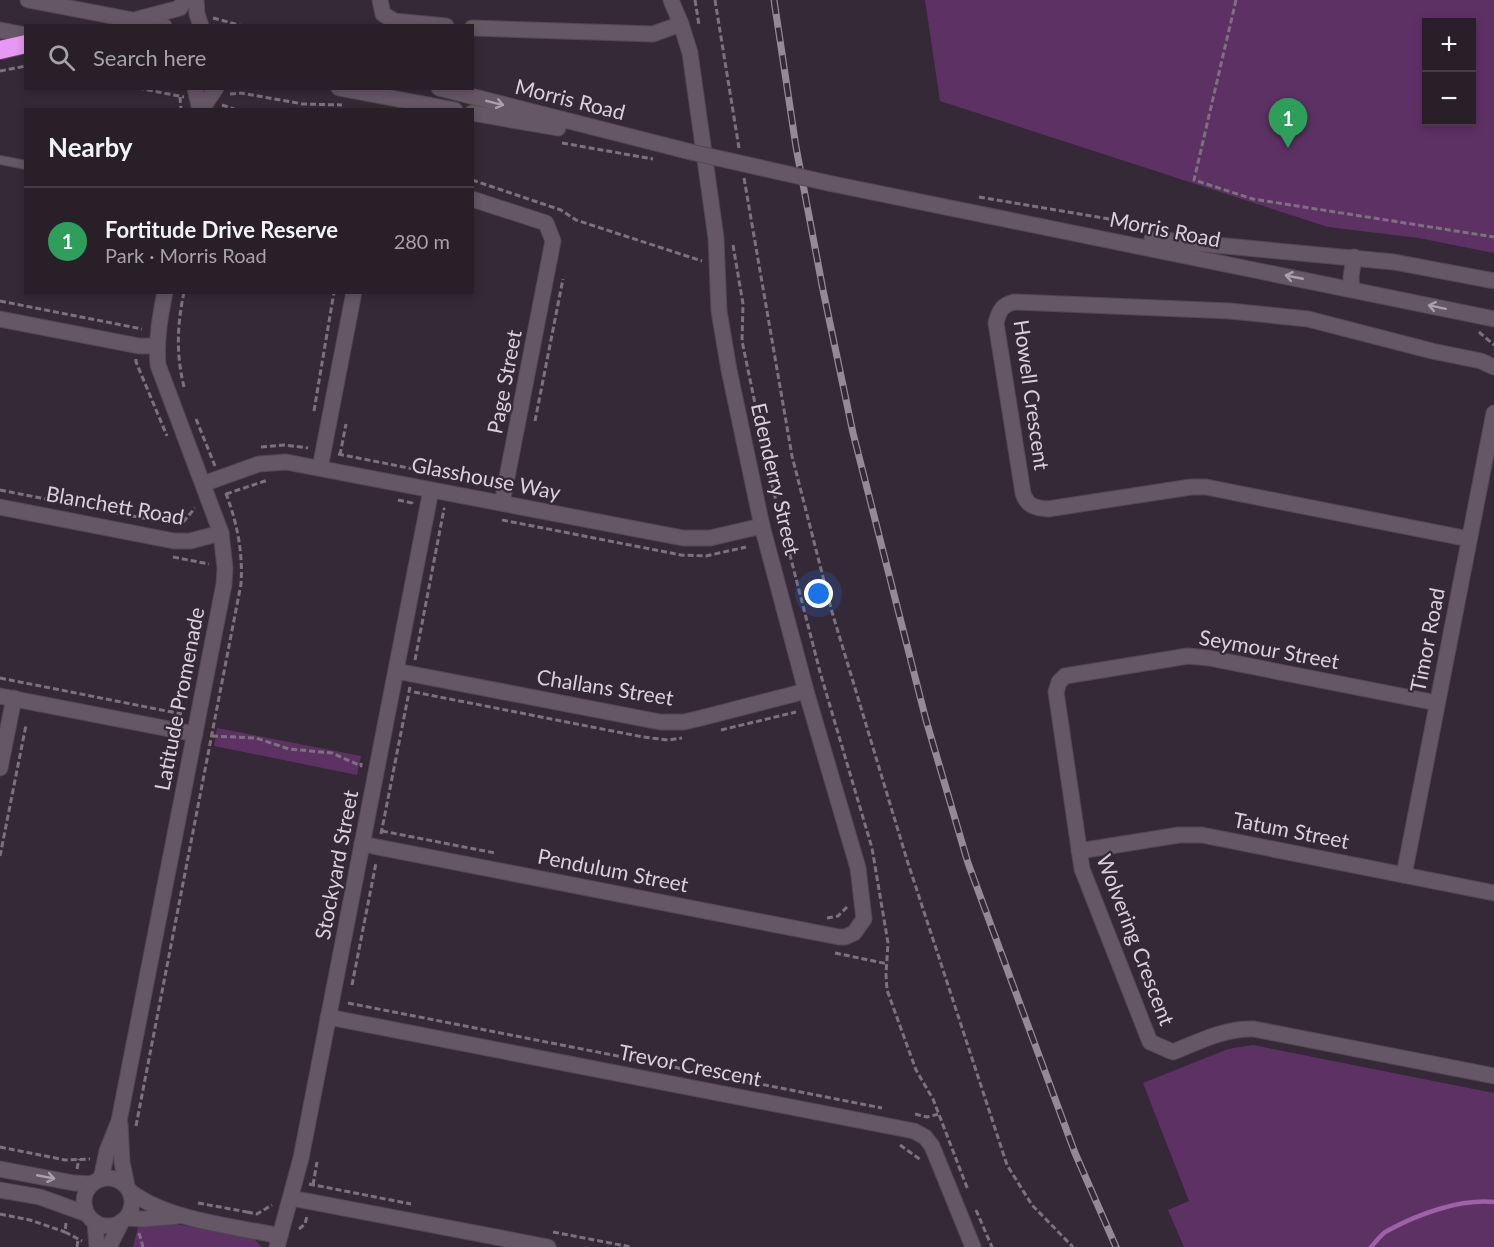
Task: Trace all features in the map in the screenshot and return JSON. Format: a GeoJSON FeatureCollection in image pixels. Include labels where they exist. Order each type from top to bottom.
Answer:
{"type":"FeatureCollection","features":[{"type":"Feature","properties":{"kind":"highway"},"geometry":{"type":"LineString","coordinates":[[0,50],[24,44]]}},
{"type":"Feature","properties":{"kind":"street"},"geometry":{"type":"LineString","coordinates":[[28,0],[155,24]]}},
{"type":"Feature","properties":{"kind":"street"},"geometry":{"type":"LineString","coordinates":[[138,20],[180,8],[184,0]]}},
{"type":"Feature","properties":{"kind":"street"},"geometry":{"type":"LineString","coordinates":[[196,0],[200,24]]}},
{"type":"Feature","properties":{"kind":"street"},"geometry":{"type":"LineString","coordinates":[[380,0],[383,14],[394,21],[425,24]]}},
{"type":"Feature","properties":{"kind":"street","name":"Edenderry Street"},"geometry":{"type":"LineString","coordinates":[[671,0],[690,53],[716,238],[719,311],[762,526],[801,687],[858,868],[865,914],[862,924],[854,933]]}},
{"type":"Feature","properties":{"kind":"street"},"geometry":{"type":"LineString","coordinates":[[474,28],[653,34],[681,24]]}},
{"type":"Feature","properties":{"kind":"street"},"geometry":{"type":"LineString","coordinates":[[0,30],[24,35]]}},
{"type":"Feature","properties":{"kind":"street"},"geometry":{"type":"LineString","coordinates":[[195,90],[200,108]]}},
{"type":"Feature","properties":{"kind":"street"},"geometry":{"type":"LineString","coordinates":[[201,108],[215,90]]}},
{"type":"Feature","properties":{"kind":"street"},"geometry":{"type":"LineString","coordinates":[[350,90],[444,108]]}},
{"type":"Feature","properties":{"kind":"street","name":"Morris Road"},"geometry":{"type":"LineString","coordinates":[[447,90],[691,152],[828,183],[1494,319]]}},
{"type":"Feature","properties":{"kind":"street","name":"Morris Road"},"geometry":{"type":"LineString","coordinates":[[474,113],[691,152]]}},
{"type":"Feature","properties":{"kind":"street","name":"Morris Road"},"geometry":{"type":"LineString","coordinates":[[828,183],[1161,241],[1354,257],[1395,262],[1494,281]]}},
{"type":"Feature","properties":{"kind":"street","name":"Page Street"},"geometry":{"type":"LineString","coordinates":[[474,200],[546,224],[554,241],[502,503]]}},
{"type":"Feature","properties":{"kind":"street"},"geometry":{"type":"LineString","coordinates":[[1352,289],[1354,257]]}},
{"type":"Feature","properties":{"kind":"street","name":"Latitude Promenade"},"geometry":{"type":"LineString","coordinates":[[97,1181],[119,1121],[224,584],[225,568],[221,533],[162,380],[158,364],[157,346],[165,294]]}},
{"type":"Feature","properties":{"kind":"street"},"geometry":{"type":"LineString","coordinates":[[320,468],[354,294]]}},
{"type":"Feature","properties":{"kind":"street","name":"Howell Crescent"},"geometry":{"type":"LineString","coordinates":[[1469,539],[1206,487],[1048,509],[1036,508],[1026,501],[1023,493],[996,323],[999,312],[1005,304],[1014,302],[1230,311],[1308,319],[1432,351],[1481,361],[1494,367]]}},
{"type":"Feature","properties":{"kind":"street"},"geometry":{"type":"LineString","coordinates":[[0,319],[139,346],[157,346]]}},
{"type":"Feature","properties":{"kind":"street","name":"Timor Road"},"geometry":{"type":"LineString","coordinates":[[1404,875],[1494,413]]}},
{"type":"Feature","properties":{"kind":"street","name":"Glasshouse Way"},"geometry":{"type":"LineString","coordinates":[[203,484],[268,463],[286,462],[683,538],[710,538],[762,526]]}},
{"type":"Feature","properties":{"kind":"street","name":"Stockyard Street"},"geometry":{"type":"LineString","coordinates":[[278,1241],[301,1158],[431,490]]}},
{"type":"Feature","properties":{"kind":"street","name":"Blanchett Road"},"geometry":{"type":"LineString","coordinates":[[0,507],[174,541],[190,541],[221,533]]}},
{"type":"Feature","properties":{"kind":"street","name":"Seymour Street"},"geometry":{"type":"LineString","coordinates":[[1059,682],[1065,676],[1078,673],[1188,656],[1209,658],[1437,702]]}},
{"type":"Feature","properties":{"kind":"street","name":"Challans Street"},"geometry":{"type":"LineString","coordinates":[[396,671],[660,722],[684,722],[701,718],[801,687]]}},
{"type":"Feature","properties":{"kind":"street","name":"Wolvering Crescent"},"geometry":{"type":"LineString","coordinates":[[1059,682],[1056,702],[1084,875],[1150,1042],[1173,1052],[1222,1032],[1233,1029],[1254,1029],[1494,1076]]}},
{"type":"Feature","properties":{"kind":"street"},"geometry":{"type":"LineString","coordinates":[[0,768],[7,697],[195,734]]}},
{"type":"Feature","properties":{"kind":"street","name":"Tatum Street"},"geometry":{"type":"LineString","coordinates":[[1079,850],[1179,835],[1202,835],[1494,893]]}},
{"type":"Feature","properties":{"kind":"street","name":"Pendulum Street"},"geometry":{"type":"LineString","coordinates":[[362,844],[819,933],[845,937],[854,933]]}},
{"type":"Feature","properties":{"kind":"street","name":"Trevor Crescent"},"geometry":{"type":"LineString","coordinates":[[328,1017],[914,1131],[925,1137],[932,1146],[973,1247]]}},
{"type":"Feature","properties":{"kind":"street","name":"Latitude Promenade"},"geometry":{"type":"LineString","coordinates":[[119,1121],[122,1162],[128,1189]]}},
{"type":"Feature","properties":{"kind":"street"},"geometry":{"type":"LineString","coordinates":[[0,1168],[74,1183],[112,1178],[147,1202],[181,1215],[278,1241]]}},
{"type":"Feature","properties":{"kind":"street"},"geometry":{"type":"LineString","coordinates":[[97,1181],[84,1198],[97,1247]]}},
{"type":"Feature","properties":{"kind":"street"},"geometry":{"type":"LineString","coordinates":[[109,1247],[132,1205],[128,1189]]}},
{"type":"Feature","properties":{"kind":"street"},"geometry":{"type":"LineString","coordinates":[[0,1190],[40,1197],[112,1226],[124,1219],[181,1215]]}},
{"type":"Feature","properties":{"kind":"street"},"geometry":{"type":"LineString","coordinates":[[291,1198],[548,1247]]}},
{"type":"Feature","properties":{"kind":"lane"},"geometry":{"type":"LineString","coordinates":[[0,160],[24,165]]}},
{"type":"Feature","properties":{"kind":"path"},"geometry":{"type":"LineString","coordinates":[[715,0],[740,152]]}},
{"type":"Feature","properties":{"kind":"path"},"geometry":{"type":"LineString","coordinates":[[1236,0],[1194,180],[1253,199],[1494,237]]}},
{"type":"Feature","properties":{"kind":"path"},"geometry":{"type":"LineString","coordinates":[[0,71],[24,66]]}},
{"type":"Feature","properties":{"kind":"path"},"geometry":{"type":"LineString","coordinates":[[147,90],[180,97],[181,108]]}},
{"type":"Feature","properties":{"kind":"path"},"geometry":{"type":"LineString","coordinates":[[230,108],[220,105],[225,96],[241,93],[303,104],[347,105]]}},
{"type":"Feature","properties":{"kind":"path"},"geometry":{"type":"LineString","coordinates":[[554,142],[653,159]]}},
{"type":"Feature","properties":{"kind":"path"},"geometry":{"type":"LineString","coordinates":[[744,175],[792,456],[832,612],[907,860],[1007,1165],[1032,1205],[1073,1247]]}},
{"type":"Feature","properties":{"kind":"path"},"geometry":{"type":"LineString","coordinates":[[474,181],[561,210],[576,220],[688,257],[709,263],[735,263]]}},
{"type":"Feature","properties":{"kind":"path"},"geometry":{"type":"LineString","coordinates":[[972,197],[1146,225]]}},
{"type":"Feature","properties":{"kind":"path"},"geometry":{"type":"LineString","coordinates":[[533,432],[563,279]]}},
{"type":"Feature","properties":{"kind":"path"},"geometry":{"type":"LineString","coordinates":[[313,415],[334,294]]}},
{"type":"Feature","properties":{"kind":"path"},"geometry":{"type":"LineString","coordinates":[[0,301],[142,329]]}},
{"type":"Feature","properties":{"kind":"path"},"geometry":{"type":"LineString","coordinates":[[144,320],[136,362],[169,441]]}},
{"type":"Feature","properties":{"kind":"path"},"geometry":{"type":"LineString","coordinates":[[308,448],[310,437]]}},
{"type":"Feature","properties":{"kind":"path"},"geometry":{"type":"LineString","coordinates":[[259,448],[284,445],[308,448],[432,473]]}},
{"type":"Feature","properties":{"kind":"path"},"geometry":{"type":"LineString","coordinates":[[226,494],[273,479]]}},
{"type":"Feature","properties":{"kind":"path"},"geometry":{"type":"LineString","coordinates":[[0,490],[176,524],[184,521],[195,508],[206,538],[208,564]]}},
{"type":"Feature","properties":{"kind":"path"},"geometry":{"type":"LineString","coordinates":[[376,863],[444,509],[391,499]]}},
{"type":"Feature","properties":{"kind":"path"},"geometry":{"type":"LineString","coordinates":[[410,515],[412,503]]}},
{"type":"Feature","properties":{"kind":"path"},"geometry":{"type":"LineString","coordinates":[[798,712],[801,687],[820,672]]}},
{"type":"Feature","properties":{"kind":"path"},"geometry":{"type":"LineString","coordinates":[[0,678],[182,714]]}},
{"type":"Feature","properties":{"kind":"path"},"geometry":{"type":"LineString","coordinates":[[179,731],[184,704]]}},
{"type":"Feature","properties":{"kind":"path"},"geometry":{"type":"LineString","coordinates":[[0,856],[27,717]]}},
{"type":"Feature","properties":{"kind":"path"},"geometry":{"type":"LineString","coordinates":[[212,736],[256,738],[288,749],[332,753],[361,766],[363,755]]}},
{"type":"Feature","properties":{"kind":"path"},"geometry":{"type":"LineString","coordinates":[[819,933],[822,917],[838,915],[850,905]]}},
{"type":"Feature","properties":{"kind":"path"},"geometry":{"type":"LineString","coordinates":[[826,951],[888,964]]}},
{"type":"Feature","properties":{"kind":"path"},"geometry":{"type":"LineString","coordinates":[[348,1003],[892,1110]]}},
{"type":"Feature","properties":{"kind":"path"},"geometry":{"type":"LineString","coordinates":[[904,1112],[927,1117],[939,1113]]}},
{"type":"Feature","properties":{"kind":"path"},"geometry":{"type":"LineString","coordinates":[[891,1144],[903,1146],[923,1162]]}},
{"type":"Feature","properties":{"kind":"path"},"geometry":{"type":"LineString","coordinates":[[0,1147],[65,1160],[105,1160]]}},
{"type":"Feature","properties":{"kind":"path"},"geometry":{"type":"LineString","coordinates":[[0,1214],[30,1220],[65,1232]]}},
{"type":"Feature","properties":{"kind":"path"},"geometry":{"type":"LineString","coordinates":[[139,1232],[143,1247]]}},
{"type":"Feature","properties":{"kind":"path"},"geometry":{"type":"LineString","coordinates":[[77,1247],[78,1239]]}},
{"type":"Feature","properties":{"kind":"shaded area"},"geometry":{"type":"Polygon","coordinates":[[[925,0],[1494,0],[1494,253],[1419,238],[1328,227],[940,101],[925,0]]]}},
{"type":"Feature","properties":{"kind":"shaded area"},"geometry":{"type":"Polygon","coordinates":[[[217,728],[361,756],[357,775],[214,746],[217,728]]]}},
{"type":"Feature","properties":{"kind":"shaded area"},"geometry":{"type":"Polygon","coordinates":[[[1253,1045],[1494,1093],[1494,1247],[1184,1247],[1168,1210],[1189,1201],[1143,1083],[1228,1049],[1253,1045]]]}},
{"type":"Feature","properties":{"kind":"shaded area"},"geometry":{"type":"Polygon","coordinates":[[[139,1223],[181,1225],[249,1238],[262,1247],[133,1247],[139,1223]]]}},
{"type":"Feature","properties":{"kind":"waterway"},"geometry":{"type":"LineString","coordinates":[[1371,1247],[1385,1232],[1425,1214],[1453,1205],[1494,1202]]}},
{"type":"Feature","properties":{"kind":"railway"},"geometry":{"type":"LineString","coordinates":[[774,0],[796,147],[853,433],[926,720],[968,863],[1075,1153],[1116,1247]]}},
{"type":"Feature","properties":{"kind":"place","name":"Fortitude Drive Reserve"},"geometry":{"type":"Point","coordinates":[1288,148]}}]}
